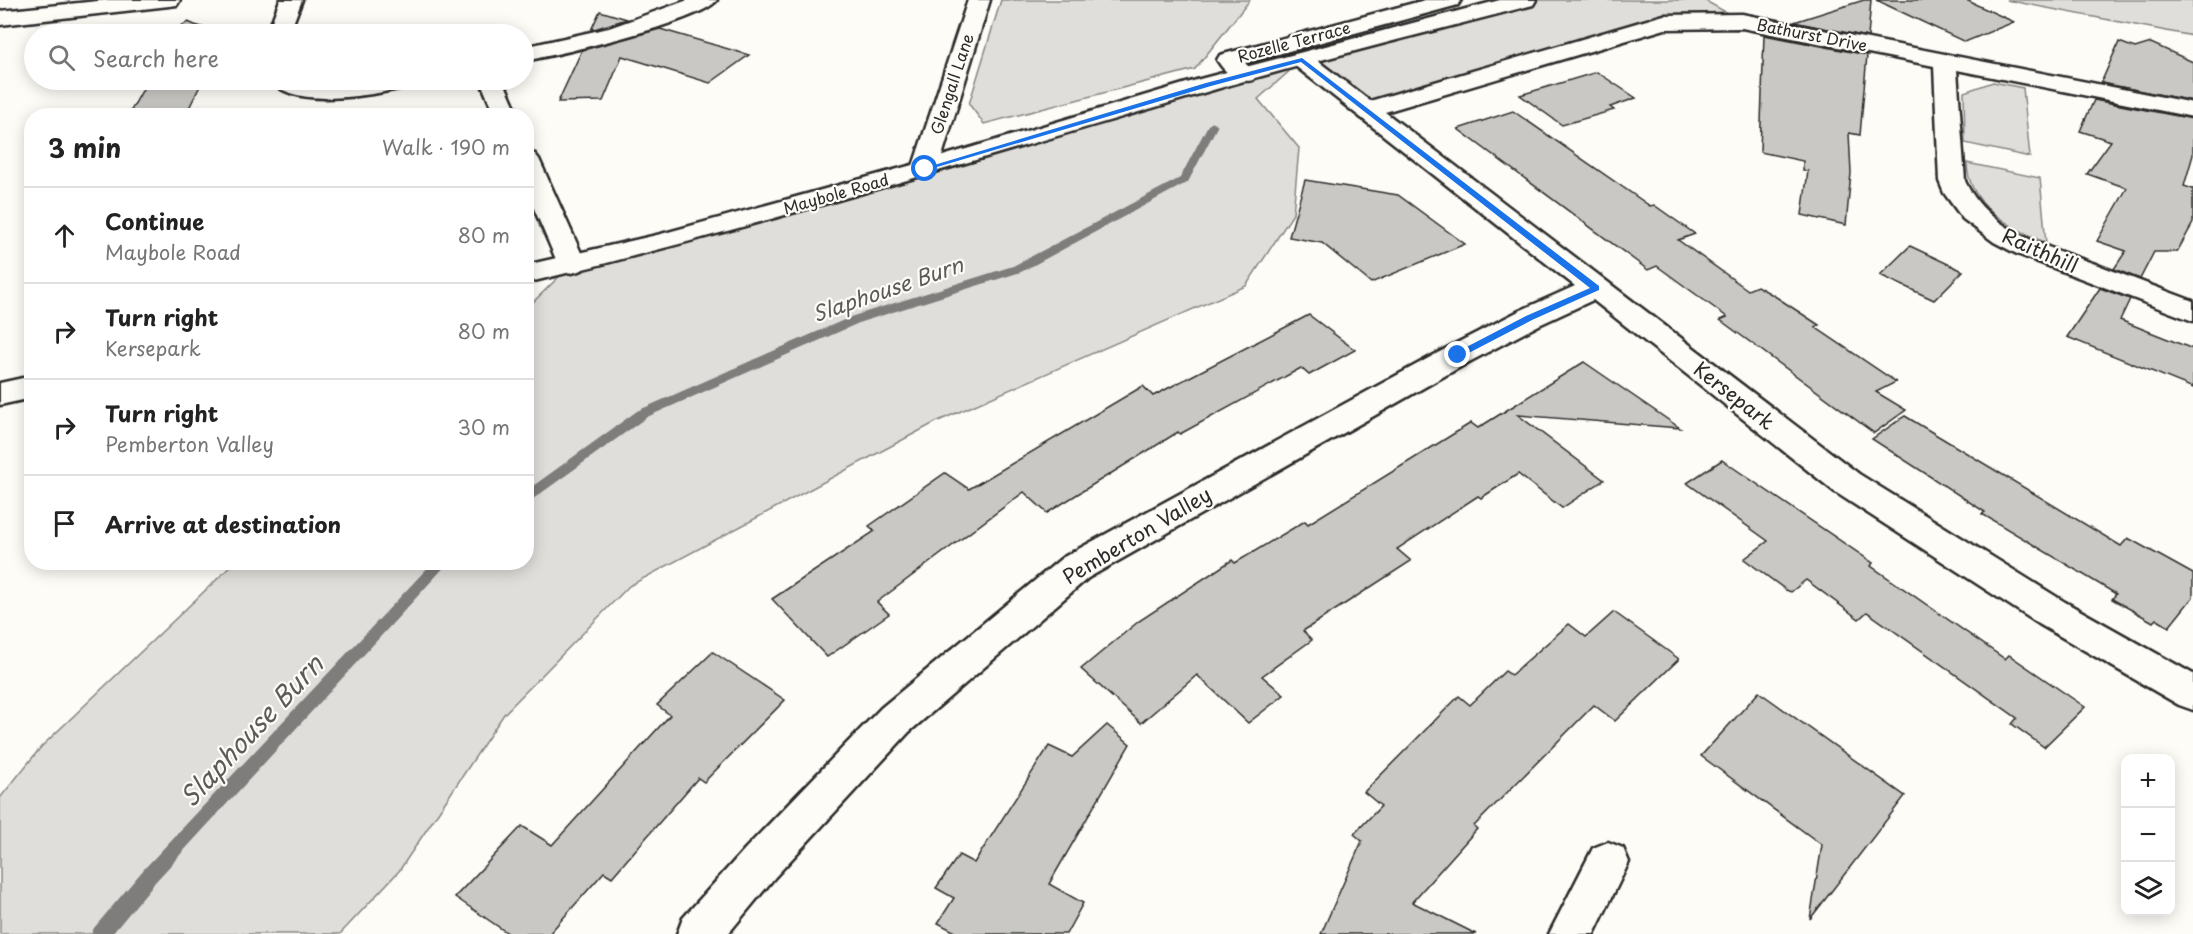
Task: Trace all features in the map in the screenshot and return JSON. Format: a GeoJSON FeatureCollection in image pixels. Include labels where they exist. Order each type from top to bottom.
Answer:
{"type":"FeatureCollection","features":[{"type":"Feature","properties":{"kind":"street"},"geometry":{"type":"LineString","coordinates":[[0,18],[169,0]]}},
{"type":"Feature","properties":{"kind":"street"},"geometry":{"type":"LineString","coordinates":[[282,24],[291,0]]}},
{"type":"Feature","properties":{"kind":"street"},"geometry":{"type":"LineString","coordinates":[[534,52],[646,25],[706,0]]}},
{"type":"Feature","properties":{"kind":"street","name":"Glengall Lane"},"geometry":{"type":"LineString","coordinates":[[925,169],[979,0]]}},
{"type":"Feature","properties":{"kind":"street","name":"Rozelle Terrace"},"geometry":{"type":"LineString","coordinates":[[1245,75],[1228,60],[1450,0]]}},
{"type":"Feature","properties":{"kind":"street","name":"Maybole Road"},"geometry":{"type":"LineString","coordinates":[[534,272],[666,241],[925,169],[1245,75],[1525,0]]}},
{"type":"Feature","properties":{"kind":"street","name":"Bathurst Drive"},"geometry":{"type":"LineString","coordinates":[[1366,110],[1664,22],[1742,21],[2193,110]]}},
{"type":"Feature","properties":{"kind":"street","name":"Kersepark"},"geometry":{"type":"LineString","coordinates":[[1302,60],[1847,483],[2052,613],[2193,693]]}},
{"type":"Feature","properties":{"kind":"street","name":"Raithhill"},"geometry":{"type":"LineString","coordinates":[[1945,60],[1952,182],[1958,196],[1970,212],[2004,237],[2027,248],[2193,312]]}},
{"type":"Feature","properties":{"kind":"street"},"geometry":{"type":"LineString","coordinates":[[323,90],[344,90]]}},
{"type":"Feature","properties":{"kind":"street"},"geometry":{"type":"LineString","coordinates":[[496,90],[504,108]]}},
{"type":"Feature","properties":{"kind":"street"},"geometry":{"type":"LineString","coordinates":[[534,177],[572,264]]}},
{"type":"Feature","properties":{"kind":"street","name":"Pemberton Valley"},"geometry":{"type":"LineString","coordinates":[[699,934],[760,863],[895,720],[1075,568],[1458,355],[1529,318],[1596,288]]}},
{"type":"Feature","properties":{"kind":"street"},"geometry":{"type":"LineString","coordinates":[[0,394],[24,389]]}},
{"type":"Feature","properties":{"kind":"street"},"geometry":{"type":"LineString","coordinates":[[1571,934],[1608,862]]}},
{"type":"Feature","properties":{"kind":"shaded area"},"geometry":{"type":"Polygon","coordinates":[[[1001,0],[1250,0],[1195,69],[984,124],[969,104],[1001,0]]]}},
{"type":"Feature","properties":{"kind":"shaded area"},"geometry":{"type":"Polygon","coordinates":[[[1525,0],[1704,0],[1742,21],[1664,22],[1366,110],[1302,60],[1258,99],[1299,148],[1293,214],[1246,286],[936,422],[629,586],[504,714],[399,871],[340,934],[0,934],[0,798],[41,747],[227,570],[534,570],[534,301],[572,264],[925,169],[1208,84],[1525,0]]]}},
{"type":"Feature","properties":{"kind":"shaded area"},"geometry":{"type":"Polygon","coordinates":[[[2006,0],[2193,0],[2193,36],[2006,0]]]}},
{"type":"Feature","properties":{"kind":"shaded area"},"geometry":{"type":"Polygon","coordinates":[[[1993,82],[2023,88],[2030,157],[1965,143],[1964,92],[1993,82]]]}},
{"type":"Feature","properties":{"kind":"shaded area"},"geometry":{"type":"Polygon","coordinates":[[[1967,163],[2040,178],[2046,243],[2006,222],[1983,203],[1969,178],[1967,163]]]}},
{"type":"Feature","properties":{"kind":"building"},"geometry":{"type":"Polygon","coordinates":[[[1864,0],[1871,0],[1868,37],[1794,22],[1864,0]]]}},
{"type":"Feature","properties":{"kind":"building"},"geometry":{"type":"Polygon","coordinates":[[[1876,0],[1966,0],[2014,22],[1965,42],[1876,0]]]}},
{"type":"Feature","properties":{"kind":"building"},"geometry":{"type":"Polygon","coordinates":[[[600,11],[627,19],[591,30],[600,11]]]}},
{"type":"Feature","properties":{"kind":"building"},"geometry":{"type":"Polygon","coordinates":[[[660,29],[749,55],[710,83],[622,56],[603,101],[558,102],[582,50],[660,29]]]}},
{"type":"Feature","properties":{"kind":"building"},"geometry":{"type":"Polygon","coordinates":[[[1764,35],[1867,55],[1860,135],[1849,133],[1851,173],[1846,225],[1802,215],[1808,171],[1803,171],[1803,161],[1760,152],[1764,35]]]}},
{"type":"Feature","properties":{"kind":"building"},"geometry":{"type":"Polygon","coordinates":[[[2119,42],[2135,48],[2151,43],[2193,62],[2193,101],[2101,83],[2119,42]]]}},
{"type":"Feature","properties":{"kind":"building"},"geometry":{"type":"Polygon","coordinates":[[[1597,72],[1636,98],[1610,107],[1614,110],[1562,125],[1520,95],[1597,72]]]}},
{"type":"Feature","properties":{"kind":"building"},"geometry":{"type":"Polygon","coordinates":[[[142,90],[198,90],[189,108],[132,108],[142,90]]]}},
{"type":"Feature","properties":{"kind":"building"},"geometry":{"type":"Polygon","coordinates":[[[2094,100],[2193,119],[2193,155],[2184,186],[2193,189],[2193,223],[2177,252],[2154,252],[2140,279],[2114,269],[2126,251],[2097,241],[2127,188],[2087,174],[2111,141],[2080,131],[2094,100]]]}},
{"type":"Feature","properties":{"kind":"building"},"geometry":{"type":"Polygon","coordinates":[[[1513,111],[1650,206],[1654,205],[1695,234],[1678,240],[1748,290],[1757,286],[1773,295],[1819,325],[1815,327],[1896,382],[1876,392],[1906,410],[1874,433],[1720,320],[1727,317],[1657,266],[1648,270],[1458,129],[1513,111]]]}},
{"type":"Feature","properties":{"kind":"building"},"geometry":{"type":"Polygon","coordinates":[[[1305,180],[1398,195],[1465,244],[1371,283],[1322,243],[1289,237],[1305,180]]]}},
{"type":"Feature","properties":{"kind":"building"},"geometry":{"type":"Polygon","coordinates":[[[1910,246],[1963,271],[1934,300],[1880,275],[1910,246]]]}},
{"type":"Feature","properties":{"kind":"building"},"geometry":{"type":"Polygon","coordinates":[[[2100,288],[2130,299],[2120,320],[2193,349],[2193,388],[2067,337],[2100,288]]]}},
{"type":"Feature","properties":{"kind":"building"},"geometry":{"type":"Polygon","coordinates":[[[1309,315],[1355,350],[1309,375],[1301,368],[1180,434],[1178,432],[1047,513],[1024,492],[877,602],[889,614],[827,657],[772,599],[875,531],[869,526],[945,473],[969,489],[1143,386],[1153,396],[1309,315]]]}},
{"type":"Feature","properties":{"kind":"building"},"geometry":{"type":"Polygon","coordinates":[[[1584,362],[1680,428],[1518,415],[1604,480],[1562,508],[1518,474],[1481,498],[1478,496],[1397,549],[1411,561],[1303,631],[1312,640],[1262,676],[1284,695],[1248,723],[1197,675],[1141,723],[1081,669],[1139,621],[1232,560],[1235,563],[1305,521],[1308,524],[1471,423],[1478,428],[1584,362]]]}},
{"type":"Feature","properties":{"kind":"building"},"geometry":{"type":"Polygon","coordinates":[[[1905,416],[2121,546],[2128,538],[2193,574],[2193,597],[2169,627],[2156,619],[2153,622],[2112,599],[2116,594],[1982,514],[1985,512],[1872,439],[1905,416]]]}},
{"type":"Feature","properties":{"kind":"building"},"geometry":{"type":"Polygon","coordinates":[[[1722,460],[1873,563],[1871,566],[2005,659],[2009,655],[2085,707],[2044,747],[2012,724],[2017,718],[1867,612],[1859,619],[1806,580],[1791,592],[1786,590],[1744,559],[1768,541],[1687,483],[1722,460]]]}},
{"type":"Feature","properties":{"kind":"building"},"geometry":{"type":"Polygon","coordinates":[[[1614,612],[1679,659],[1615,721],[1594,705],[1474,826],[1477,829],[1412,902],[1476,934],[1321,934],[1362,841],[1354,834],[1381,806],[1364,792],[1459,696],[1470,705],[1505,671],[1511,675],[1569,624],[1586,637],[1614,612]]]}},
{"type":"Feature","properties":{"kind":"building"},"geometry":{"type":"Polygon","coordinates":[[[713,652],[785,700],[704,782],[698,778],[612,877],[604,872],[549,934],[509,934],[455,897],[522,826],[552,845],[670,715],[657,705],[713,652]]]}},
{"type":"Feature","properties":{"kind":"building"},"geometry":{"type":"Polygon","coordinates":[[[1759,692],[1905,796],[1810,919],[1822,845],[1701,756],[1759,692]]]}},
{"type":"Feature","properties":{"kind":"building"},"geometry":{"type":"Polygon","coordinates":[[[1107,725],[1130,744],[1049,884],[1083,903],[1066,934],[959,934],[938,923],[954,898],[936,888],[959,855],[974,863],[1049,746],[1072,757],[1107,725]]]}},
{"type":"Feature","properties":{"kind":"waterway","name":"Slaphouse Burn"},"geometry":{"type":"LineString","coordinates":[[534,493],[642,414],[857,319],[1017,269],[1184,180],[1213,125]]}},
{"type":"Feature","properties":{"kind":"waterway","name":"Slaphouse Burn"},"geometry":{"type":"LineString","coordinates":[[100,934],[150,875],[435,570]]}},
{"type":"Feature","properties":{"kind":"route"},"geometry":{"type":"LineString","coordinates":[[925,169],[1208,84],[1302,60],[1596,288],[1529,318],[1458,355]]}}]}
